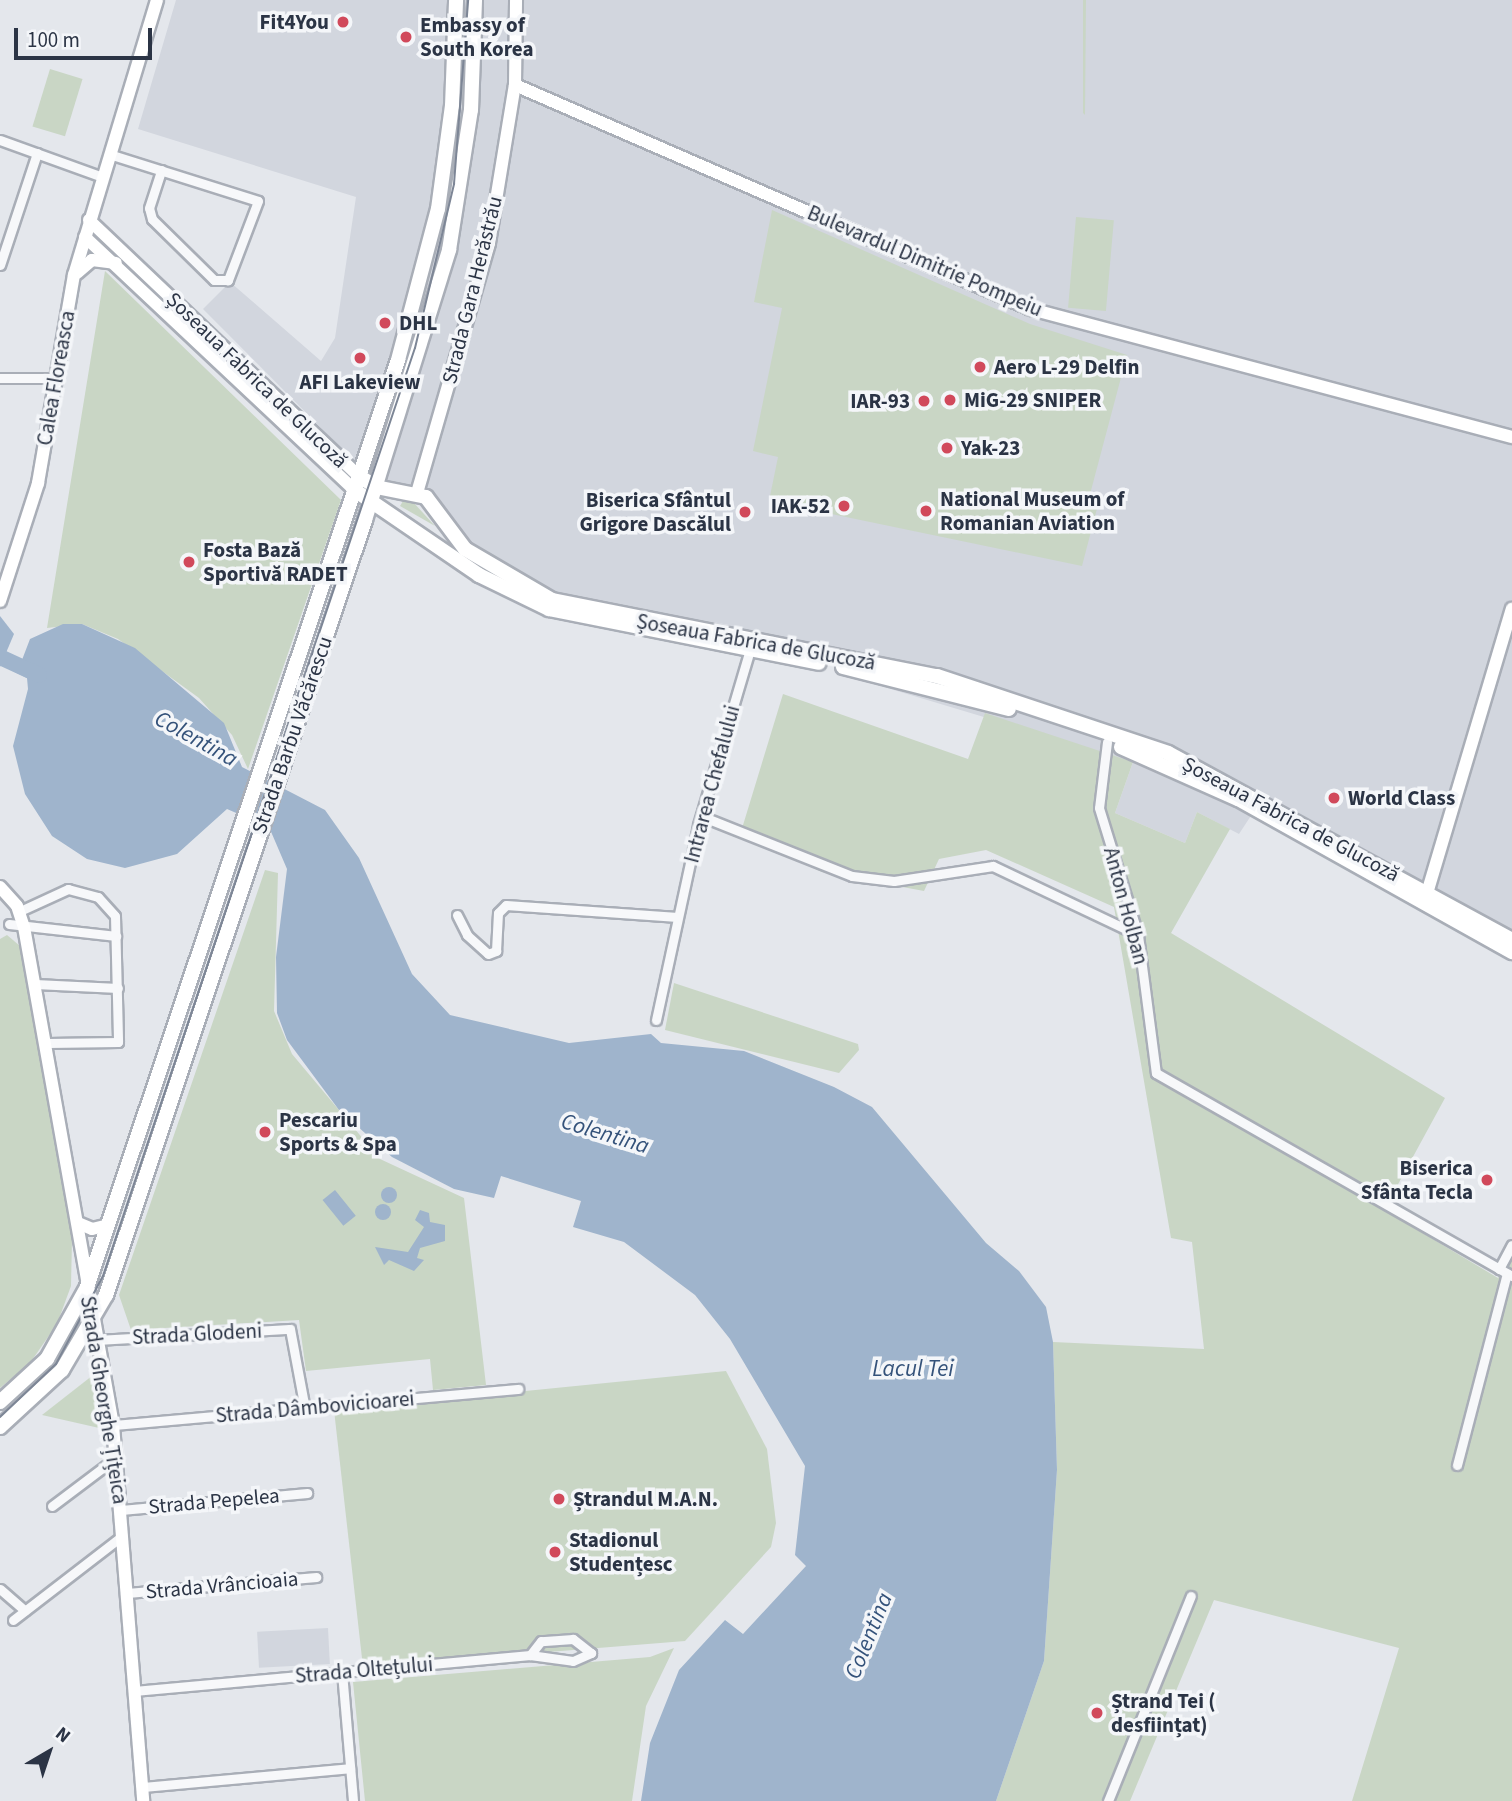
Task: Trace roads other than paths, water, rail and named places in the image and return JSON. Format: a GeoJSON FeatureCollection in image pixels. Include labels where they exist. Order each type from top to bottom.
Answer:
{"type":"FeatureCollection","features":[{"type":"Feature","properties":{"kind":"main road","name":"Strada Barbu Văcărescu"},"geometry":{"type":"LineString","coordinates":[[0,1402],[47,1359],[87,1287],[356,482],[433,236],[452,106],[456,0]]}},
{"type":"Feature","properties":{"kind":"main road","name":"Strada Barbu Văcărescu"},"geometry":{"type":"LineString","coordinates":[[0,1427],[55,1379],[94,1323],[374,494],[452,239],[471,110],[475,0]]}},
{"type":"Feature","properties":{"kind":"main road","name":"Șoseaua Fabrica de Glucoză"},"geometry":{"type":"LineString","coordinates":[[356,482],[408,524],[479,575],[549,609],[750,646],[937,676],[1155,749],[1425,899],[1512,952]]}},
{"type":"Feature","properties":{"kind":"main road","name":"Șoseaua Fabrica de Glucoză"},"geometry":{"type":"LineString","coordinates":[[374,494],[417,493],[445,520],[458,542],[486,564],[552,600],[946,689],[1107,742],[1238,799],[1425,899],[1512,940]]}},
{"type":"Feature","properties":{"kind":"main road"},"geometry":{"type":"LineString","coordinates":[[408,524],[435,533],[445,520]]}},
{"type":"Feature","properties":{"kind":"street","name":"Calea Floreasca"},"geometry":{"type":"LineString","coordinates":[[0,601],[36,490],[75,275],[89,220],[157,0]]}},
{"type":"Feature","properties":{"kind":"street","name":"Strada Gara Herăstrău"},"geometry":{"type":"LineString","coordinates":[[417,493],[489,243],[515,85],[516,0]]}},
{"type":"Feature","properties":{"kind":"street","name":"Bulevardul Dimitrie Pompeiu"},"geometry":{"type":"LineString","coordinates":[[515,85],[1031,309],[1512,437]]}},
{"type":"Feature","properties":{"kind":"street"},"geometry":{"type":"LineString","coordinates":[[0,140],[103,177]]}},
{"type":"Feature","properties":{"kind":"street"},"geometry":{"type":"LineString","coordinates":[[0,264],[37,153]]}},
{"type":"Feature","properties":{"kind":"street"},"geometry":{"type":"LineString","coordinates":[[109,154],[161,170],[258,201],[228,280],[215,280],[152,219],[149,208],[161,170]]}},
{"type":"Feature","properties":{"kind":"street","name":"Șoseaua Fabrica de Glucoză"},"geometry":{"type":"LineString","coordinates":[[89,220],[356,482]]}},
{"type":"Feature","properties":{"kind":"street","name":"Șoseaua Fabrica de Glucoză"},"geometry":{"type":"LineString","coordinates":[[85,237],[119,264],[356,482]]}},
{"type":"Feature","properties":{"kind":"street"},"geometry":{"type":"LineString","coordinates":[[75,275],[92,260],[119,264]]}},
{"type":"Feature","properties":{"kind":"street"},"geometry":{"type":"LineString","coordinates":[[0,378],[56,378]]}},
{"type":"Feature","properties":{"kind":"street"},"geometry":{"type":"LineString","coordinates":[[1425,899],[1512,609]]}},
{"type":"Feature","properties":{"kind":"street","name":"Intrarea Chefalului"},"geometry":{"type":"LineString","coordinates":[[656,1020],[701,816],[750,646]]}},
{"type":"Feature","properties":{"kind":"street","name":"Anton Holban"},"geometry":{"type":"LineString","coordinates":[[1107,742],[1099,808],[1138,934],[1156,1073],[1506,1273]]}},
{"type":"Feature","properties":{"kind":"street"},"geometry":{"type":"LineString","coordinates":[[701,816],[852,876],[894,881],[993,866],[1138,934]]}},
{"type":"Feature","properties":{"kind":"street","name":"Strada Gheorghe Țițeica"},"geometry":{"type":"LineString","coordinates":[[0,887],[22,918],[36,984],[113,1425],[143,1801]]}},
{"type":"Feature","properties":{"kind":"street"},"geometry":{"type":"LineString","coordinates":[[0,929],[22,918],[51,892],[81,890],[113,909],[118,988],[116,1045],[48,1043]]}},
{"type":"Feature","properties":{"kind":"street"},"geometry":{"type":"LineString","coordinates":[[457,915],[467,935],[488,954],[496,951],[498,913],[506,905],[678,917]]}},
{"type":"Feature","properties":{"kind":"street"},"geometry":{"type":"LineString","coordinates":[[22,918],[116,936]]}},
{"type":"Feature","properties":{"kind":"street"},"geometry":{"type":"LineString","coordinates":[[36,984],[118,988]]}},
{"type":"Feature","properties":{"kind":"street"},"geometry":{"type":"LineString","coordinates":[[78,1223],[92,1229],[109,1225]]}},
{"type":"Feature","properties":{"kind":"street"},"geometry":{"type":"LineString","coordinates":[[1457,1465],[1512,1245]]}},
{"type":"Feature","properties":{"kind":"street","name":"Strada Glodeni"},"geometry":{"type":"LineString","coordinates":[[97,1340],[295,1333],[305,1409]]}},
{"type":"Feature","properties":{"kind":"street","name":"Strada Dâmbovicioarei"},"geometry":{"type":"LineString","coordinates":[[113,1425],[517,1389]]}},
{"type":"Feature","properties":{"kind":"street"},"geometry":{"type":"LineString","coordinates":[[52,1506],[117,1457]]}},
{"type":"Feature","properties":{"kind":"street","name":"Strada Pepelea"},"geometry":{"type":"LineString","coordinates":[[121,1510],[307,1493]]}},
{"type":"Feature","properties":{"kind":"street"},"geometry":{"type":"LineString","coordinates":[[13,1620],[122,1536]]}},
{"type":"Feature","properties":{"kind":"street","name":"Strada Vrâncioaia"},"geometry":{"type":"LineString","coordinates":[[127,1593],[316,1577]]}},
{"type":"Feature","properties":{"kind":"street"},"geometry":{"type":"LineString","coordinates":[[0,1589],[25,1611]]}},
{"type":"Feature","properties":{"kind":"street"},"geometry":{"type":"LineString","coordinates":[[1108,1801],[1191,1596]]}},
{"type":"Feature","properties":{"kind":"street","name":"Strada Oltețului"},"geometry":{"type":"LineString","coordinates":[[134,1691],[530,1655],[547,1662],[591,1653],[573,1639],[541,1641],[530,1655]]}},
{"type":"Feature","properties":{"kind":"street"},"geometry":{"type":"LineString","coordinates":[[342,1672],[353,1801]]}},
{"type":"Feature","properties":{"kind":"street"},"geometry":{"type":"LineString","coordinates":[[142,1787],[350,1768]]}},
{"type":"Feature","properties":{"kind":"water"},"geometry":{"type":"Polygon","coordinates":[[[0,616],[14,634],[0,667],[0,616]]]}},
{"type":"Feature","properties":{"kind":"water","name":"Lacul Tei"},"geometry":{"type":"Polygon","coordinates":[[[63,624],[82,624],[135,648],[224,723],[242,767],[325,810],[359,858],[412,974],[450,1015],[569,1043],[651,1034],[661,1043],[744,1051],[834,1087],[872,1107],[986,1243],[1019,1271],[1046,1307],[1053,1342],[1057,1470],[1044,1661],[996,1801],[641,1801],[650,1743],[679,1670],[725,1620],[743,1634],[806,1566],[795,1555],[805,1466],[730,1339],[695,1295],[624,1242],[573,1227],[581,1201],[501,1176],[494,1198],[454,1189],[392,1157],[339,1110],[287,1040],[277,1013],[276,957],[287,869],[269,827],[227,809],[177,854],[125,868],[87,859],[52,836],[25,794],[13,746],[28,689],[27,678],[17,673],[30,639],[63,624]]]}},
{"type":"Feature","properties":{"kind":"water"},"geometry":{"type":"Polygon","coordinates":[[[389,1187],[395,1189],[395,1201],[389,1203],[383,1201],[381,1195],[383,1189],[389,1187]]]}},
{"type":"Feature","properties":{"kind":"water"},"geometry":{"type":"Polygon","coordinates":[[[335,1190],[356,1216],[343,1226],[323,1200],[335,1190]]]}},
{"type":"Feature","properties":{"kind":"water"},"geometry":{"type":"Polygon","coordinates":[[[383,1204],[389,1206],[389,1218],[383,1220],[377,1218],[375,1212],[377,1206],[383,1204]]]}},
{"type":"Feature","properties":{"kind":"water"},"geometry":{"type":"Polygon","coordinates":[[[420,1210],[429,1213],[430,1222],[445,1225],[445,1241],[420,1248],[417,1258],[424,1260],[414,1271],[389,1260],[384,1265],[375,1247],[408,1252],[424,1227],[415,1220],[420,1210]]]}},
{"type":"Feature","properties":{"kind":"waterway","name":"Colentina"},"geometry":{"type":"LineString","coordinates":[[0,657],[39,675]]}},
{"type":"Feature","properties":{"kind":"tram line"},"geometry":{"type":"LineString","coordinates":[[0,1417],[56,1364],[103,1276],[415,348],[454,184],[468,0]]}},
{"type":"Feature","properties":{"kind":"place","name":"Fit4You"},"geometry":{"type":"Point","coordinates":[343,22]}},
{"type":"Feature","properties":{"kind":"place","name":"Embassy of South Korea"},"geometry":{"type":"Point","coordinates":[406,37]}},
{"type":"Feature","properties":{"kind":"place","name":"DHL"},"geometry":{"type":"Point","coordinates":[385,323]}},
{"type":"Feature","properties":{"kind":"place","name":"AFI Lakeview"},"geometry":{"type":"Point","coordinates":[360,358]}},
{"type":"Feature","properties":{"kind":"place","name":"Aero L-29 Delfin"},"geometry":{"type":"Point","coordinates":[980,367]}},
{"type":"Feature","properties":{"kind":"place","name":"MiG-29 SNIPER"},"geometry":{"type":"Point","coordinates":[950,400]}},
{"type":"Feature","properties":{"kind":"place","name":"IAR-93"},"geometry":{"type":"Point","coordinates":[924,401]}},
{"type":"Feature","properties":{"kind":"place","name":"Yak-23"},"geometry":{"type":"Point","coordinates":[947,448]}},
{"type":"Feature","properties":{"kind":"place","name":"IAK-52"},"geometry":{"type":"Point","coordinates":[844,506]}},
{"type":"Feature","properties":{"kind":"place","name":"National Museum of Romanian Aviation"},"geometry":{"type":"Point","coordinates":[926,511]}},
{"type":"Feature","properties":{"kind":"place","name":"Biserica Sfântul Grigore Dascălul"},"geometry":{"type":"Point","coordinates":[745,512]}},
{"type":"Feature","properties":{"kind":"place","name":"Fosta Bază Sportivă RADET"},"geometry":{"type":"Point","coordinates":[189,562]}},
{"type":"Feature","properties":{"kind":"place","name":"World Class"},"geometry":{"type":"Point","coordinates":[1334,798]}},
{"type":"Feature","properties":{"kind":"place","name":"Pescariu Sports & Spa"},"geometry":{"type":"Point","coordinates":[265,1132]}},
{"type":"Feature","properties":{"kind":"place","name":"Biserica Sfânta Tecla"},"geometry":{"type":"Point","coordinates":[1487,1180]}},
{"type":"Feature","properties":{"kind":"place","name":"Ștrandul M.A.N."},"geometry":{"type":"Point","coordinates":[559,1499]}},
{"type":"Feature","properties":{"kind":"place","name":"Stadionul Studențesc"},"geometry":{"type":"Point","coordinates":[555,1552]}},
{"type":"Feature","properties":{"kind":"place","name":"Ștrand Tei ( desființat)"},"geometry":{"type":"Point","coordinates":[1097,1713]}}]}
